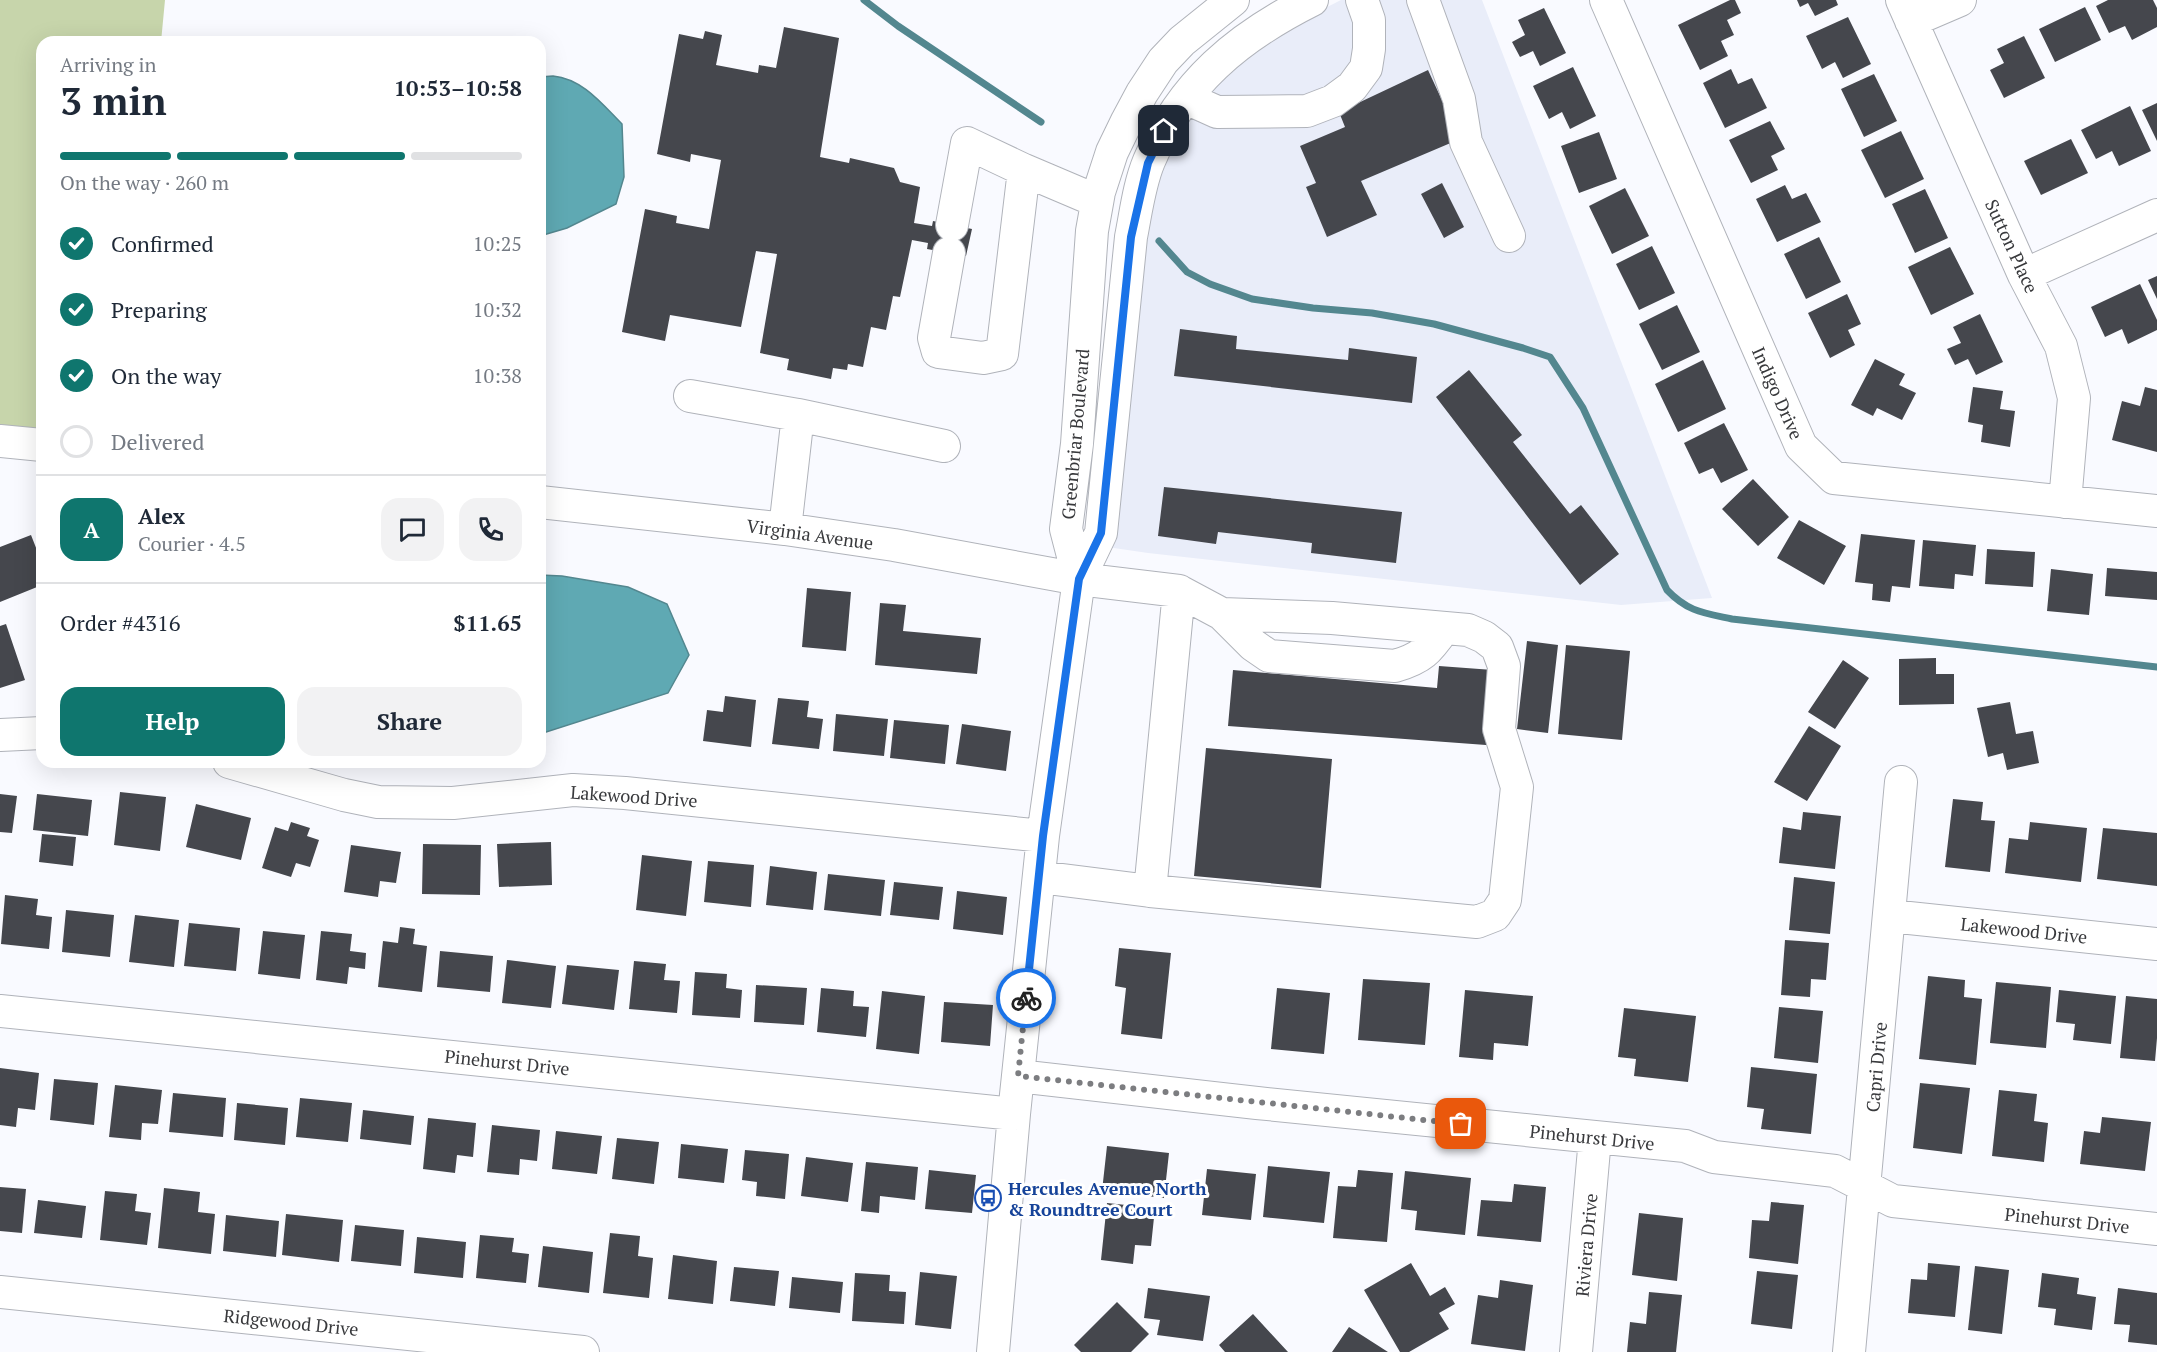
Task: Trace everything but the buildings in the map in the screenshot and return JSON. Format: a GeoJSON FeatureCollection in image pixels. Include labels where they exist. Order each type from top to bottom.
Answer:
{"type":"FeatureCollection","features":[{"type":"Feature","properties":{"kind":"street","name":"Greenbriar Boulevard"},"geometry":{"type":"LineString","coordinates":[[1079,579],[1066,529],[1077,444],[1092,231],[1099,192],[1117,142],[1142,93],[1163,61],[1182,41],[1233,0]]}},
{"type":"Feature","properties":{"kind":"street","name":"Greenbriar Boulevard"},"geometry":{"type":"LineString","coordinates":[[1079,579],[1101,533],[1131,237],[1148,163],[1164,131],[1186,98],[1209,71],[1239,43],[1272,20],[1312,0]]}},
{"type":"Feature","properties":{"kind":"street"},"geometry":{"type":"LineString","coordinates":[[1186,98],[1217,112],[1307,111],[1333,101],[1352,87],[1366,68],[1370,49],[1369,20],[1362,0]]}},
{"type":"Feature","properties":{"kind":"street"},"geometry":{"type":"LineString","coordinates":[[1424,0],[1459,99],[1466,142],[1509,236]]}},
{"type":"Feature","properties":{"kind":"street","name":"Indigo Drive"},"geometry":{"type":"LineString","coordinates":[[1606,0],[1801,446],[1834,478],[2157,511]]}},
{"type":"Feature","properties":{"kind":"street"},"geometry":{"type":"LineString","coordinates":[[1906,11],[1960,0]]}},
{"type":"Feature","properties":{"kind":"street","name":"Sutton Place"},"geometry":{"type":"LineString","coordinates":[[1906,11],[2024,274],[2061,346],[2074,398],[2065,502]]}},
{"type":"Feature","properties":{"kind":"street"},"geometry":{"type":"LineString","coordinates":[[1024,170],[1002,354],[983,358],[938,352],[934,338],[967,143],[1097,201]]}},
{"type":"Feature","properties":{"kind":"street"},"geometry":{"type":"LineString","coordinates":[[2024,274],[2157,215]]}},
{"type":"Feature","properties":{"kind":"street"},"geometry":{"type":"LineString","coordinates":[[690,396],[798,415],[944,446]]}},
{"type":"Feature","properties":{"kind":"street"},"geometry":{"type":"LineString","coordinates":[[785,529],[798,415]]}},
{"type":"Feature","properties":{"kind":"street"},"geometry":{"type":"LineString","coordinates":[[0,441],[36,444]]}},
{"type":"Feature","properties":{"kind":"street","name":"Virginia Avenue"},"geometry":{"type":"LineString","coordinates":[[546,503],[785,529],[894,545],[1079,579],[1179,591]]}},
{"type":"Feature","properties":{"kind":"street"},"geometry":{"type":"LineString","coordinates":[[993,1352],[1014,1114],[1043,836],[1079,579]]}},
{"type":"Feature","properties":{"kind":"street"},"geometry":{"type":"LineString","coordinates":[[1150,891],[1179,591],[1222,614],[1253,645],[1269,656],[1395,666],[1412,661],[1429,649],[1444,628]]}},
{"type":"Feature","properties":{"kind":"street"},"geometry":{"type":"LineString","coordinates":[[1039,877],[1150,891],[1477,922],[1495,915],[1505,900],[1517,787],[1499,729],[1504,666],[1497,647],[1484,637],[1468,630],[1332,618],[1222,614]]}},
{"type":"Feature","properties":{"kind":"street"},"geometry":{"type":"LineString","coordinates":[[0,735],[36,733]]}},
{"type":"Feature","properties":{"kind":"street","name":"Lakewood Drive"},"geometry":{"type":"LineString","coordinates":[[250,768],[344,795],[378,802],[453,803],[573,790],[614,792],[1043,836]]}},
{"type":"Feature","properties":{"kind":"street","name":"Capri Drive"},"geometry":{"type":"LineString","coordinates":[[1849,1352],[1901,782]]}},
{"type":"Feature","properties":{"kind":"street","name":"Lakewood Drive"},"geometry":{"type":"LineString","coordinates":[[1890,916],[2157,944]]}},
{"type":"Feature","properties":{"kind":"street","name":"Pinehurst Drive"},"geometry":{"type":"LineString","coordinates":[[0,1011],[1014,1114]]}},
{"type":"Feature","properties":{"kind":"street","name":"Pinehurst Drive"},"geometry":{"type":"LineString","coordinates":[[1018,1076],[1257,1103],[1684,1146],[1714,1157],[1835,1171],[1893,1201],[2157,1229]]}},
{"type":"Feature","properties":{"kind":"street","name":"Riviera Drive"},"geometry":{"type":"LineString","coordinates":[[1576,1352],[1595,1138]]}},
{"type":"Feature","properties":{"kind":"street","name":"Ridgewood Drive"},"geometry":{"type":"LineString","coordinates":[[0,1292],[583,1352]]}},
{"type":"Feature","properties":{"kind":"shaded area"},"geometry":{"type":"Polygon","coordinates":[[[1341,0],[1482,0],[1712,598],[1621,605],[1107,547],[1150,200],[1174,138],[1217,80],[1278,32],[1341,0]]]}},
{"type":"Feature","properties":{"kind":"green space"},"geometry":{"type":"Polygon","coordinates":[[[0,0],[165,0],[162,36],[36,36],[36,429],[0,426],[0,0]]]}},
{"type":"Feature","properties":{"kind":"water"},"geometry":{"type":"Polygon","coordinates":[[[546,77],[564,78],[583,87],[622,124],[624,177],[616,204],[567,228],[546,234],[546,77]]]}},
{"type":"Feature","properties":{"kind":"water"},"geometry":{"type":"Polygon","coordinates":[[[546,575],[628,587],[667,604],[689,655],[668,693],[546,732],[546,575]]]}},
{"type":"Feature","properties":{"kind":"waterway"},"geometry":{"type":"LineString","coordinates":[[864,0],[898,26],[1041,122]]}},
{"type":"Feature","properties":{"kind":"waterway"},"geometry":{"type":"LineString","coordinates":[[1159,241],[1187,272],[1210,284],[1252,299],[1313,308],[1372,313],[1434,324],[1550,357],[1583,408],[1667,590],[1689,607],[1732,619],[2157,667]]}},
{"type":"Feature","properties":{"kind":"way so far"},"geometry":{"type":"LineString","coordinates":[[1026,998],[1018,1076],[1461,1124]]}},
{"type":"Feature","properties":{"kind":"place","name":"Hercules Avenue North & Roundtree Court"},"geometry":{"type":"Point","coordinates":[988,1198]}},
{"type":"Feature","properties":{"kind":"route"},"geometry":{"type":"LineString","coordinates":[[1026,998],[1043,836],[1079,579],[1101,533],[1131,237],[1148,163],[1164,131]]}}]}
